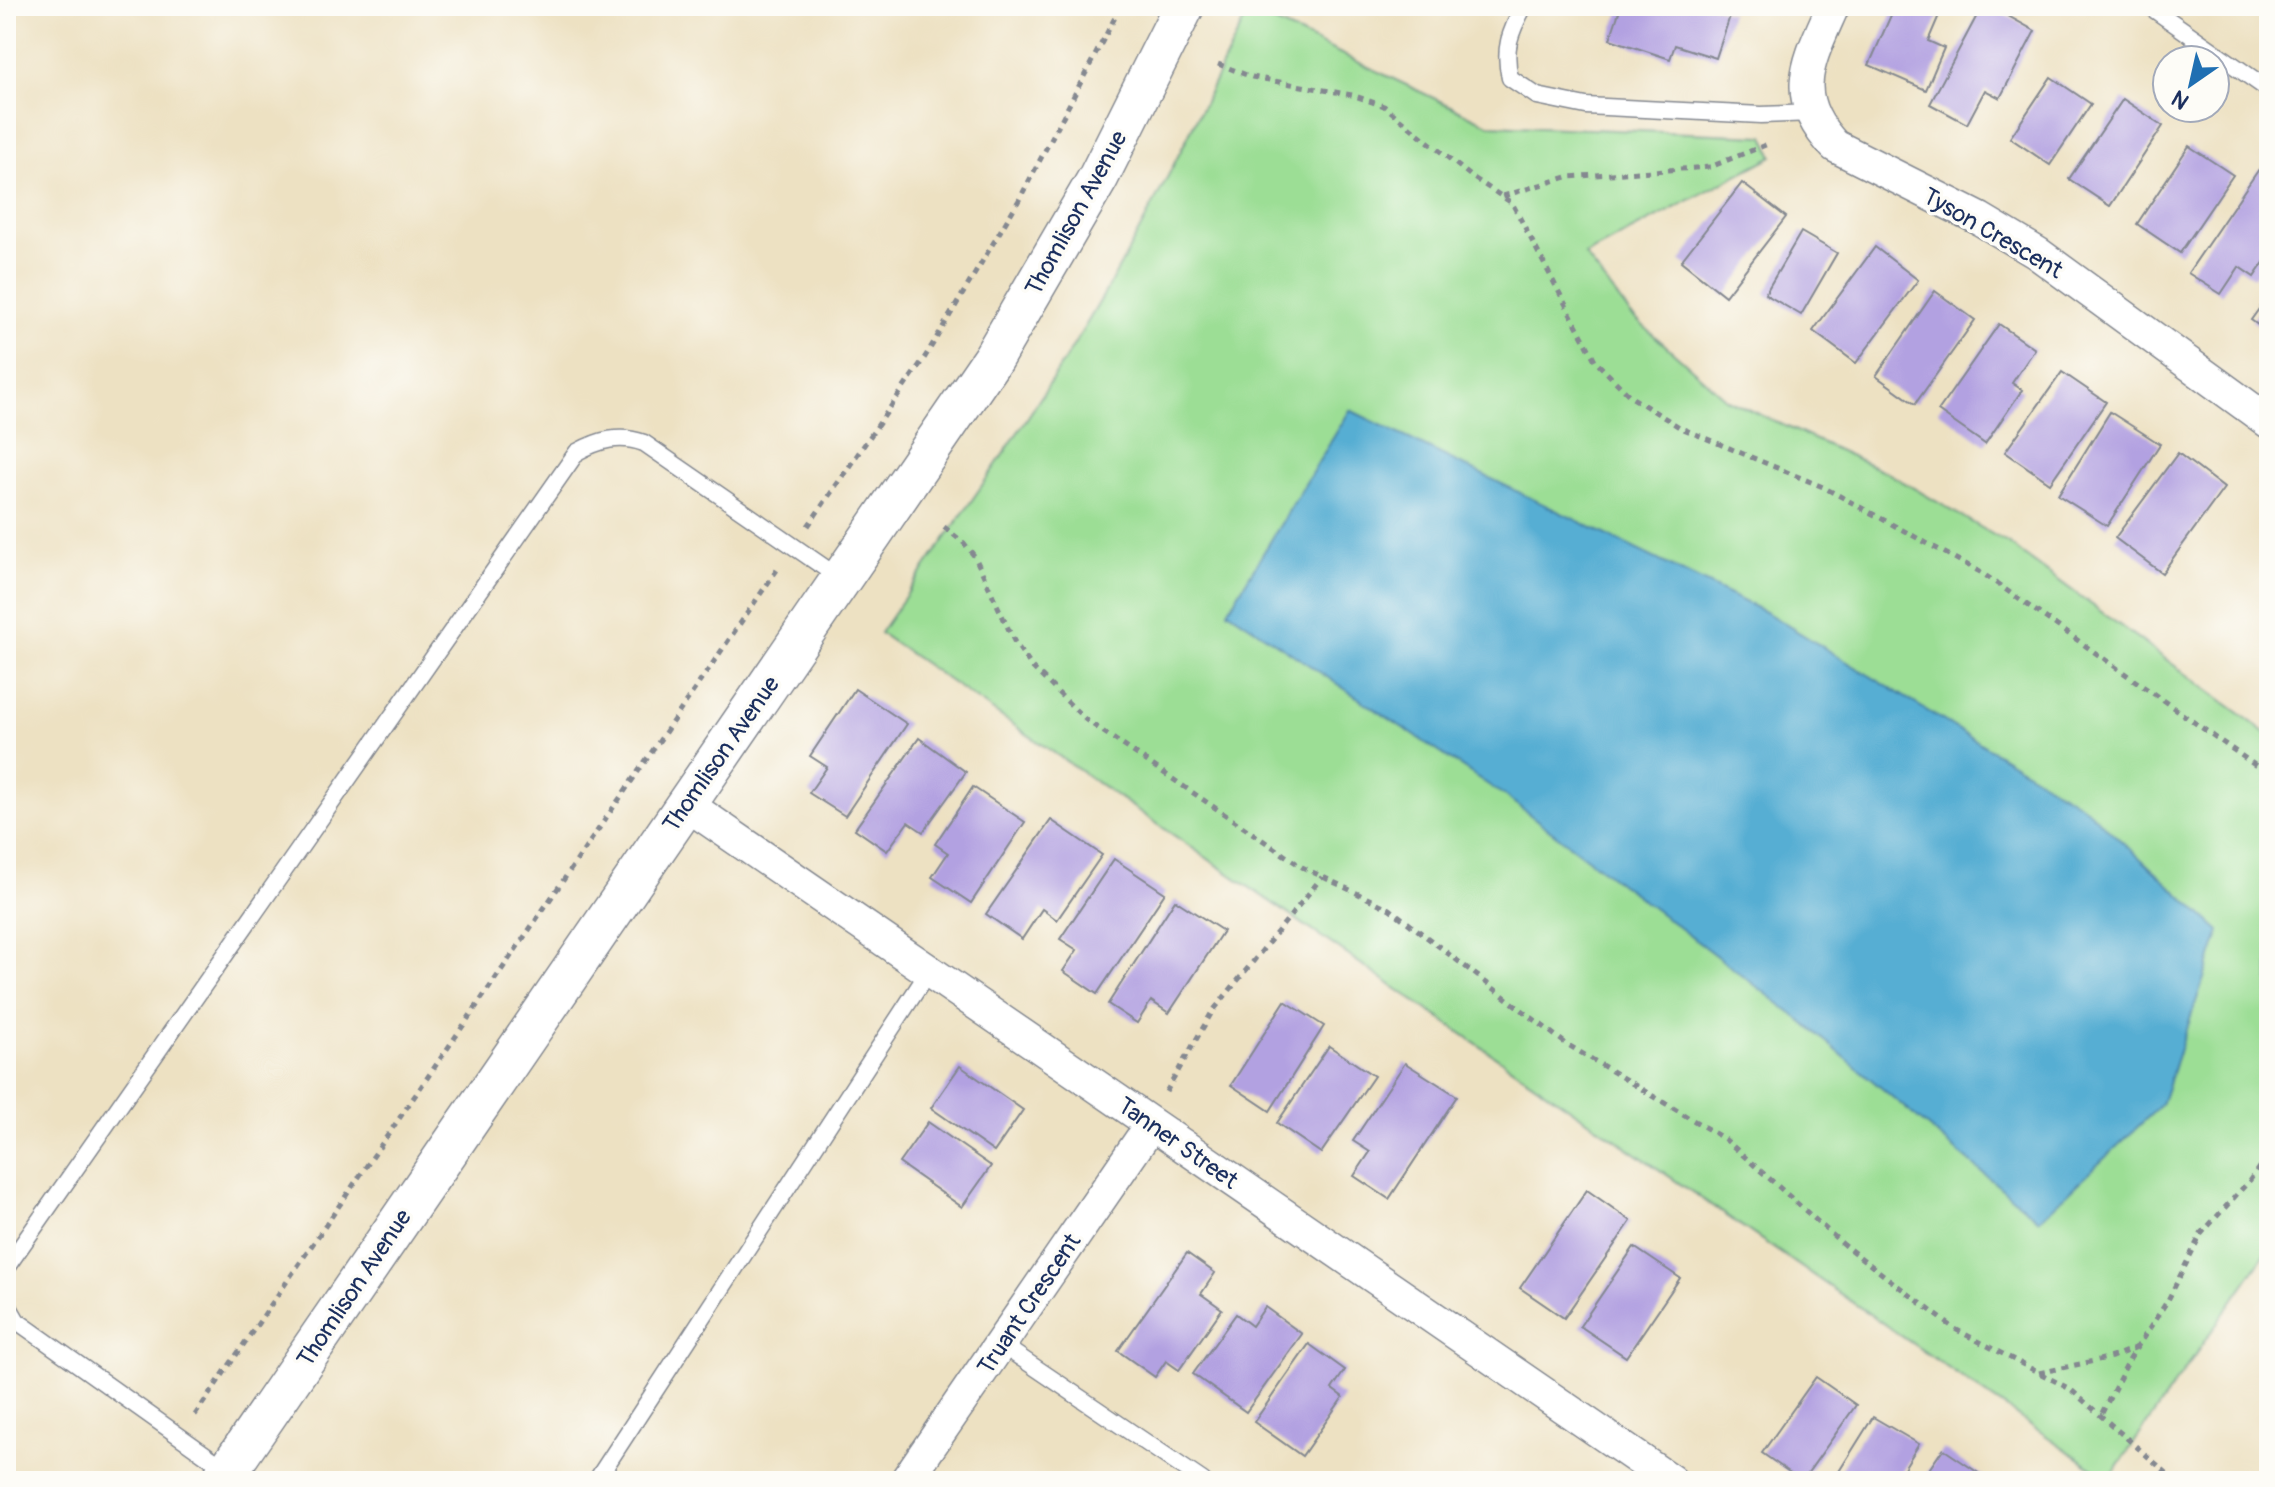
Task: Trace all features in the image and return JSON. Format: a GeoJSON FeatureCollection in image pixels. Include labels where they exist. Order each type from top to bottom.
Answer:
{"type":"FeatureCollection","features":[{"type":"Feature","properties":{"kind":"street","name":"Thomlison Avenue"},"geometry":{"type":"LineString","coordinates":[[225,1476],[952,420],[1033,292],[1098,178],[1184,6]]}},
{"type":"Feature","properties":{"kind":"street"},"geometry":{"type":"LineString","coordinates":[[1814,118],[1805,93],[1806,73],[1833,6]]}},
{"type":"Feature","properties":{"kind":"street","name":"Tyson Crescent"},"geometry":{"type":"LineString","coordinates":[[1814,118],[1835,146],[1859,161],[1980,219],[2037,253],[2269,422]]}},
{"type":"Feature","properties":{"kind":"street","name":"Tanner Street"},"geometry":{"type":"LineString","coordinates":[[686,804],[1671,1481]]}},
{"type":"Feature","properties":{"kind":"street","name":"Truant Crescent"},"geometry":{"type":"LineString","coordinates":[[906,1481],[1151,1125]]}},
{"type":"Feature","properties":{"kind":"lane"},"geometry":{"type":"LineString","coordinates":[[1524,6],[1509,33],[1505,57],[1510,78],[1537,96],[1586,106],[1814,118]]}},
{"type":"Feature","properties":{"kind":"lane"},"geometry":{"type":"LineString","coordinates":[[2149,6],[2269,90]]}},
{"type":"Feature","properties":{"kind":"lane"},"geometry":{"type":"LineString","coordinates":[[6,1268],[577,452],[598,441],[632,438],[644,443],[842,579]]}},
{"type":"Feature","properties":{"kind":"lane"},"geometry":{"type":"LineString","coordinates":[[596,1481],[929,971]]}},
{"type":"Feature","properties":{"kind":"lane"},"geometry":{"type":"LineString","coordinates":[[6,1302],[17,1321],[180,1437],[225,1476]]}},
{"type":"Feature","properties":{"kind":"lane"},"geometry":{"type":"LineString","coordinates":[[1002,1345],[1203,1481]]}},
{"type":"Feature","properties":{"kind":"path"},"geometry":{"type":"LineString","coordinates":[[180,1437],[933,344],[1019,200],[1121,6]]}},
{"type":"Feature","properties":{"kind":"path"},"geometry":{"type":"LineString","coordinates":[[1218,64],[1252,77],[1352,95],[1384,106],[1472,177],[1503,196],[1522,221],[1596,362],[1631,397],[1681,428],[1823,487],[1982,573],[2269,775]]}},
{"type":"Feature","properties":{"kind":"path"},"geometry":{"type":"LineString","coordinates":[[1503,196],[1567,177],[1710,167],[1814,118]]}},
{"type":"Feature","properties":{"kind":"path"},"geometry":{"type":"LineString","coordinates":[[944,527],[964,543],[975,557],[1014,641],[1061,699],[1086,720],[1269,846],[1322,877],[1390,909],[1575,1049],[1726,1140],[1844,1245],[1955,1329],[2070,1389],[2176,1481]]}},
{"type":"Feature","properties":{"kind":"path"},"geometry":{"type":"LineString","coordinates":[[1151,1125],[1171,1081],[1212,1012],[1322,877]]}},
{"type":"Feature","properties":{"kind":"path"},"geometry":{"type":"LineString","coordinates":[[2101,1414],[2138,1346],[2168,1300],[2201,1234],[2250,1180],[2269,1153]]}},
{"type":"Feature","properties":{"kind":"path"},"geometry":{"type":"LineString","coordinates":[[2037,1373],[2112,1357],[2138,1346]]}},
{"type":"Feature","properties":{"kind":"green space"},"geometry":{"type":"Polygon","coordinates":[[[1249,10],[1490,125],[1764,136],[1773,156],[1585,255],[1630,314],[1726,399],[1886,472],[2009,544],[2269,735],[2269,1248],[2109,1479],[880,633],[1016,435],[1093,313],[1155,201],[1249,10]]]}},
{"type":"Feature","properties":{"kind":"water"},"geometry":{"type":"Polygon","coordinates":[[[1350,410],[1767,613],[2083,806],[2220,931],[2161,1105],[2039,1220],[1793,1014],[1505,796],[1228,611],[1350,410]]]}},
{"type":"Feature","properties":{"kind":"building"},"geometry":{"type":"Polygon","coordinates":[[[1621,6],[1710,6],[1731,13],[1716,58],[1675,45],[1670,59],[1610,39],[1621,6]]]}},
{"type":"Feature","properties":{"kind":"building"},"geometry":{"type":"Polygon","coordinates":[[[1895,6],[1943,6],[1928,41],[1944,48],[1926,90],[1869,65],[1895,6]]]}},
{"type":"Feature","properties":{"kind":"building"},"geometry":{"type":"Polygon","coordinates":[[[1982,6],[1990,6],[2035,31],[2000,98],[1985,90],[1967,124],[1930,104],[1982,6]]]}},
{"type":"Feature","properties":{"kind":"building"},"geometry":{"type":"Polygon","coordinates":[[[2051,77],[2091,104],[2050,165],[2010,138],[2051,77]]]}},
{"type":"Feature","properties":{"kind":"building"},"geometry":{"type":"Polygon","coordinates":[[[2123,99],[2151,118],[2151,124],[2163,126],[2110,206],[2069,179],[2123,99]]]}},
{"type":"Feature","properties":{"kind":"building"},"geometry":{"type":"Polygon","coordinates":[[[2189,146],[2233,175],[2180,253],[2137,224],[2189,146]]]}},
{"type":"Feature","properties":{"kind":"building"},"geometry":{"type":"Polygon","coordinates":[[[2259,169],[2269,175],[2269,255],[2254,277],[2239,267],[2221,294],[2188,273],[2259,169]]]}},
{"type":"Feature","properties":{"kind":"building"},"geometry":{"type":"Polygon","coordinates":[[[1742,183],[1786,217],[1725,296],[1681,261],[1742,183]]]}},
{"type":"Feature","properties":{"kind":"building"},"geometry":{"type":"Polygon","coordinates":[[[1801,232],[1837,253],[1801,315],[1765,294],[1801,232]]]}},
{"type":"Feature","properties":{"kind":"building"},"geometry":{"type":"Polygon","coordinates":[[[1875,247],[1918,280],[1856,363],[1813,331],[1875,247]]]}},
{"type":"Feature","properties":{"kind":"building"},"geometry":{"type":"Polygon","coordinates":[[[1935,291],[1975,320],[1915,404],[1876,376],[1935,291]]]}},
{"type":"Feature","properties":{"kind":"building"},"geometry":{"type":"Polygon","coordinates":[[[2269,295],[2269,333],[2251,320],[2269,295]]]}},
{"type":"Feature","properties":{"kind":"building"},"geometry":{"type":"Polygon","coordinates":[[[1999,324],[2035,349],[2012,383],[2022,390],[1985,444],[1938,411],[1999,324]]]}},
{"type":"Feature","properties":{"kind":"building"},"geometry":{"type":"Polygon","coordinates":[[[2062,372],[2106,402],[2050,483],[2005,452],[2062,372]]]}},
{"type":"Feature","properties":{"kind":"building"},"geometry":{"type":"Polygon","coordinates":[[[2110,412],[2160,444],[2107,526],[2058,495],[2110,412]]]}},
{"type":"Feature","properties":{"kind":"building"},"geometry":{"type":"Polygon","coordinates":[[[2178,453],[2224,488],[2162,573],[2115,538],[2178,453]]]}},
{"type":"Feature","properties":{"kind":"building"},"geometry":{"type":"Polygon","coordinates":[[[855,689],[907,724],[845,816],[809,793],[827,767],[810,756],[855,689]]]}},
{"type":"Feature","properties":{"kind":"building"},"geometry":{"type":"Polygon","coordinates":[[[919,738],[966,772],[923,832],[908,822],[887,851],[855,829],[919,738]]]}},
{"type":"Feature","properties":{"kind":"building"},"geometry":{"type":"Polygon","coordinates":[[[973,787],[1025,822],[971,903],[932,877],[948,853],[935,844],[973,787]]]}},
{"type":"Feature","properties":{"kind":"building"},"geometry":{"type":"Polygon","coordinates":[[[1051,820],[1102,855],[1057,920],[1042,909],[1022,939],[986,914],[1051,820]]]}},
{"type":"Feature","properties":{"kind":"building"},"geometry":{"type":"Polygon","coordinates":[[[1114,859],[1165,893],[1097,994],[1063,971],[1077,950],[1060,939],[1114,859]]]}},
{"type":"Feature","properties":{"kind":"building"},"geometry":{"type":"Polygon","coordinates":[[[1175,900],[1223,931],[1169,1013],[1151,1001],[1137,1023],[1108,1004],[1175,900]]]}},
{"type":"Feature","properties":{"kind":"building"},"geometry":{"type":"Polygon","coordinates":[[[1285,1001],[1324,1026],[1270,1111],[1231,1085],[1285,1001]]]}},
{"type":"Feature","properties":{"kind":"building"},"geometry":{"type":"Polygon","coordinates":[[[1329,1046],[1374,1076],[1321,1153],[1277,1123],[1329,1046]]]}},
{"type":"Feature","properties":{"kind":"building"},"geometry":{"type":"Polygon","coordinates":[[[1405,1063],[1457,1096],[1389,1199],[1354,1176],[1370,1152],[1353,1141],[1405,1063]]]}},
{"type":"Feature","properties":{"kind":"building"},"geometry":{"type":"Polygon","coordinates":[[[960,1066],[1023,1110],[994,1152],[931,1108],[960,1066]]]}},
{"type":"Feature","properties":{"kind":"building"},"geometry":{"type":"Polygon","coordinates":[[[928,1122],[991,1166],[962,1207],[899,1163],[928,1122]]]}},
{"type":"Feature","properties":{"kind":"building"},"geometry":{"type":"Polygon","coordinates":[[[1587,1190],[1631,1221],[1564,1318],[1520,1288],[1587,1190]]]}},
{"type":"Feature","properties":{"kind":"building"},"geometry":{"type":"Polygon","coordinates":[[[1634,1247],[1680,1278],[1626,1357],[1580,1326],[1634,1247]]]}},
{"type":"Feature","properties":{"kind":"building"},"geometry":{"type":"Polygon","coordinates":[[[1187,1253],[1215,1273],[1201,1294],[1222,1309],[1179,1370],[1166,1361],[1155,1377],[1118,1351],[1187,1253]]]}},
{"type":"Feature","properties":{"kind":"building"},"geometry":{"type":"Polygon","coordinates":[[[1265,1307],[1302,1334],[1246,1412],[1193,1374],[1236,1314],[1252,1326],[1265,1307]]]}},
{"type":"Feature","properties":{"kind":"building"},"geometry":{"type":"Polygon","coordinates":[[[1309,1344],[1345,1370],[1332,1389],[1343,1397],[1302,1456],[1254,1422],[1309,1344]]]}},
{"type":"Feature","properties":{"kind":"building"},"geometry":{"type":"Polygon","coordinates":[[[1816,1377],[1856,1405],[1802,1481],[1762,1453],[1816,1377]]]}},
{"type":"Feature","properties":{"kind":"building"},"geometry":{"type":"Polygon","coordinates":[[[1873,1417],[1919,1444],[1896,1481],[1833,1481],[1873,1417]]]}},
{"type":"Feature","properties":{"kind":"building"},"geometry":{"type":"Polygon","coordinates":[[[1943,1449],[1983,1476],[1980,1481],[1921,1481],[1943,1449]]]}}]}
